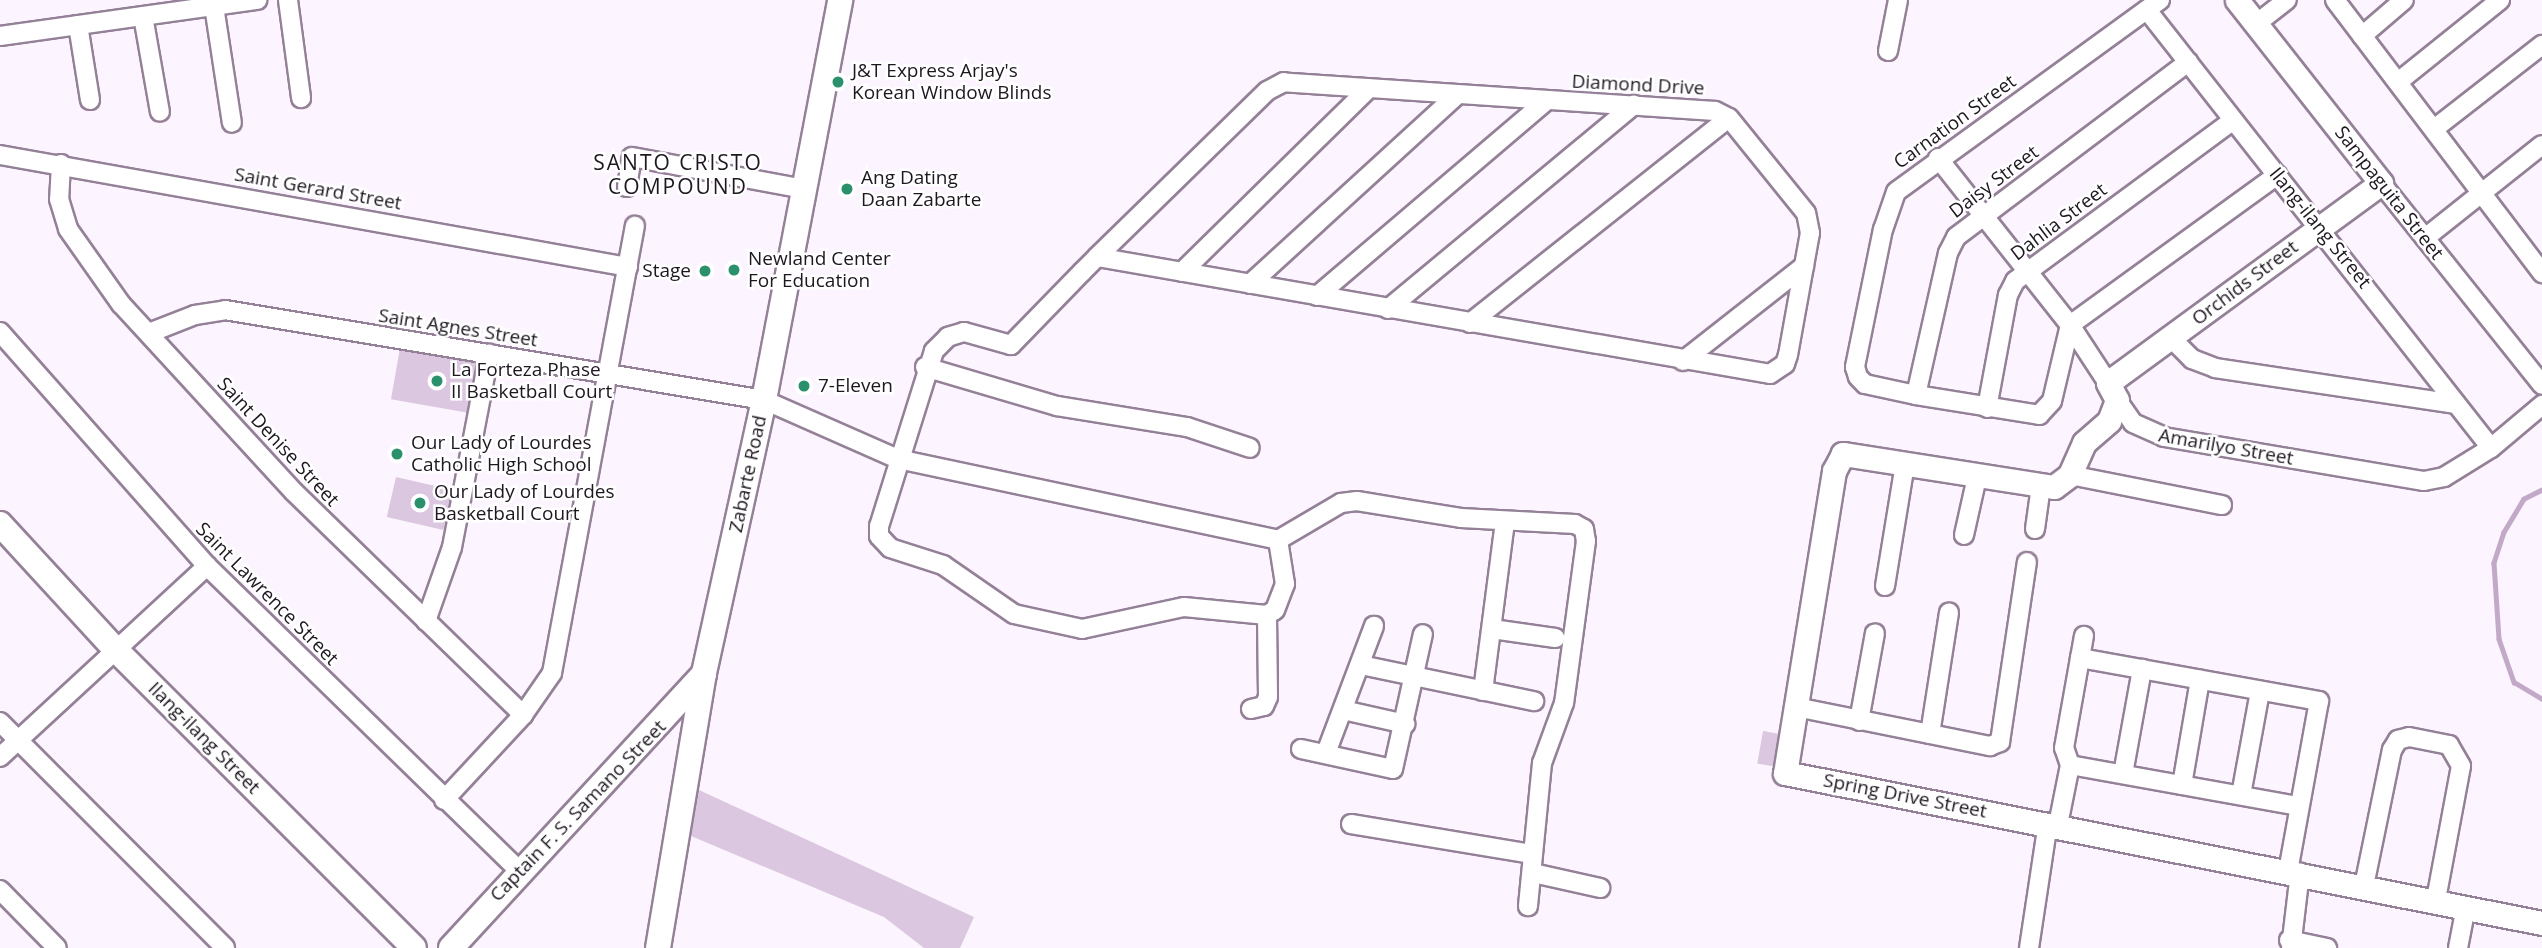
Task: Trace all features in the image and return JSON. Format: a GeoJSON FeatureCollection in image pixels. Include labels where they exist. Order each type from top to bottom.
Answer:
{"type":"FeatureCollection","features":[{"type":"Feature","properties":{"kind":"main road","name":"Zabarte Road"},"geometry":{"type":"LineString","coordinates":[[658,948],[704,673],[764,400],[839,0]]}},
{"type":"Feature","properties":{"kind":"main road","name":"Ilang-ilang Street"},"geometry":{"type":"LineString","coordinates":[[0,524],[114,648],[414,948]]}},
{"type":"Feature","properties":{"kind":"main road","name":"Captain F. S. Samano Street"},"geometry":{"type":"LineString","coordinates":[[451,948],[704,673]]}},
{"type":"Feature","properties":{"kind":"street"},"geometry":{"type":"LineString","coordinates":[[0,36],[257,0]]}},
{"type":"Feature","properties":{"kind":"street"},"geometry":{"type":"LineString","coordinates":[[288,0],[301,98]]}},
{"type":"Feature","properties":{"kind":"street"},"geometry":{"type":"LineString","coordinates":[[1888,51],[1898,0]]}},
{"type":"Feature","properties":{"kind":"street","name":"Sampaguita Street"},"geometry":{"type":"LineString","coordinates":[[2237,0],[2542,385]]}},
{"type":"Feature","properties":{"kind":"street"},"geometry":{"type":"LineString","coordinates":[[2256,24],[2287,0]]}},
{"type":"Feature","properties":{"kind":"street"},"geometry":{"type":"LineString","coordinates":[[2335,0],[2542,273]]}},
{"type":"Feature","properties":{"kind":"street"},"geometry":{"type":"LineString","coordinates":[[2362,36],[2404,0]]}},
{"type":"Feature","properties":{"kind":"street"},"geometry":{"type":"LineString","coordinates":[[2398,82],[2500,0]]}},
{"type":"Feature","properties":{"kind":"street","name":"Ilang-ilang Street"},"geometry":{"type":"LineString","coordinates":[[2154,5],[2188,62],[2321,226],[2491,448]]}},
{"type":"Feature","properties":{"kind":"street","name":"Carnation Street"},"geometry":{"type":"LineString","coordinates":[[1916,395],[1866,384],[1858,377],[1855,367],[1889,206],[1896,192],[1938,158],[2154,5]]}},
{"type":"Feature","properties":{"kind":"street"},"geometry":{"type":"LineString","coordinates":[[214,6],[232,123]]}},
{"type":"Feature","properties":{"kind":"street"},"geometry":{"type":"LineString","coordinates":[[143,16],[160,112]]}},
{"type":"Feature","properties":{"kind":"street"},"geometry":{"type":"LineString","coordinates":[[78,25],[90,100]]}},
{"type":"Feature","properties":{"kind":"street"},"geometry":{"type":"LineString","coordinates":[[2434,129],[2542,45]]}},
{"type":"Feature","properties":{"kind":"street","name":"Daisy Street"},"geometry":{"type":"LineString","coordinates":[[1916,395],[1948,253],[1956,237],[2188,62]]}},
{"type":"Feature","properties":{"kind":"street","name":"Diamond Drive"},"geometry":{"type":"LineString","coordinates":[[925,367],[948,337],[964,332],[1012,345],[1097,257],[1275,85],[1293,81],[1456,96],[1634,105],[1715,111],[1729,118]]}},
{"type":"Feature","properties":{"kind":"street"},"geometry":{"type":"LineString","coordinates":[[1182,272],[1369,89]]}},
{"type":"Feature","properties":{"kind":"street"},"geometry":{"type":"LineString","coordinates":[[1250,284],[1456,96]]}},
{"type":"Feature","properties":{"kind":"street"},"geometry":{"type":"LineString","coordinates":[[1317,296],[1545,102]]}},
{"type":"Feature","properties":{"kind":"street"},"geometry":{"type":"LineString","coordinates":[[1388,309],[1634,105]]}},
{"type":"Feature","properties":{"kind":"street"},"geometry":{"type":"LineString","coordinates":[[1097,257],[1388,309],[1761,374],[1779,370],[1788,355],[1810,233],[1806,213],[1729,118],[1470,323]]}},
{"type":"Feature","properties":{"kind":"street","name":"Dahlia Street"},"geometry":{"type":"LineString","coordinates":[[1987,408],[2008,295],[2027,270],[2233,120]]}},
{"type":"Feature","properties":{"kind":"street"},"geometry":{"type":"LineString","coordinates":[[2425,238],[2542,145]]}},
{"type":"Feature","properties":{"kind":"street","name":"Saint Gerard Street"},"geometry":{"type":"LineString","coordinates":[[0,155],[628,267]]}},
{"type":"Feature","properties":{"kind":"street"},"geometry":{"type":"LineString","coordinates":[[627,187],[632,158],[804,189]]}},
{"type":"Feature","properties":{"kind":"street","name":"Amarilyo Street"},"geometry":{"type":"LineString","coordinates":[[1938,158],[2070,325],[2133,423],[2164,437],[2424,481],[2444,477],[2491,448],[2542,405]]}},
{"type":"Feature","properties":{"kind":"street","name":"Saint Denise Street"},"geometry":{"type":"LineString","coordinates":[[61,164],[59,199],[78,249],[149,333],[294,492],[523,715]]}},
{"type":"Feature","properties":{"kind":"street"},"geometry":{"type":"LineString","coordinates":[[1916,395],[2039,415],[2052,401],[2070,325],[2277,174]]}},
{"type":"Feature","properties":{"kind":"street","name":"Orchids Street"},"geometry":{"type":"LineString","coordinates":[[2070,475],[2084,443],[2109,421],[2112,391],[2171,338],[2381,183]]}},
{"type":"Feature","properties":{"kind":"street"},"geometry":{"type":"LineString","coordinates":[[444,800],[523,715],[552,673],[562,639],[635,226]]}},
{"type":"Feature","properties":{"kind":"street"},"geometry":{"type":"LineString","coordinates":[[1683,360],[1804,266]]}},
{"type":"Feature","properties":{"kind":"street","name":"Saint Agnes Street"},"geometry":{"type":"LineString","coordinates":[[149,333],[195,315],[225,310],[764,400],[898,459],[1278,540]]}},
{"type":"Feature","properties":{"kind":"street","name":"Saint Lawrence Street"},"geometry":{"type":"LineString","coordinates":[[0,332],[207,566],[519,871]]}},
{"type":"Feature","properties":{"kind":"street"},"geometry":{"type":"LineString","coordinates":[[2171,338],[2192,359],[2215,368],[2456,404]]}},
{"type":"Feature","properties":{"kind":"street"},"geometry":{"type":"LineString","coordinates":[[426,621],[452,547],[489,354]]}},
{"type":"Feature","properties":{"kind":"street"},"geometry":{"type":"LineString","coordinates":[[1250,447],[1187,428],[1058,406],[925,367],[879,526],[883,544],[943,565],[1014,614],[1082,629],[1184,607],[1267,615],[1275,610],[1285,584],[1278,540],[1341,503],[1357,502],[1505,521],[1575,524],[1584,529],[1586,541],[1564,702],[1542,763],[1528,906]]}},
{"type":"Feature","properties":{"kind":"street","name":"Spring Drive Street"},"geometry":{"type":"LineString","coordinates":[[2041,486],[1843,454],[1838,460],[1785,774],[2053,824],[2542,923]]}},
{"type":"Feature","properties":{"kind":"street"},"geometry":{"type":"LineString","coordinates":[[1885,586],[1905,464]]}},
{"type":"Feature","properties":{"kind":"street"},"geometry":{"type":"LineString","coordinates":[[2035,529],[2041,486],[2054,487],[2070,475],[2222,505]]}},
{"type":"Feature","properties":{"kind":"street"},"geometry":{"type":"LineString","coordinates":[[1964,534],[1977,477]]}},
{"type":"Feature","properties":{"kind":"street"},"geometry":{"type":"LineString","coordinates":[[1483,691],[1505,521]]}},
{"type":"Feature","properties":{"kind":"street"},"geometry":{"type":"LineString","coordinates":[[1796,707],[1990,746],[2000,742],[2026,562]]}},
{"type":"Feature","properties":{"kind":"street"},"geometry":{"type":"LineString","coordinates":[[0,757],[114,648],[207,566]]}},
{"type":"Feature","properties":{"kind":"street"},"geometry":{"type":"LineString","coordinates":[[1930,734],[1949,612]]}},
{"type":"Feature","properties":{"kind":"street"},"geometry":{"type":"LineString","coordinates":[[1251,709],[1264,706],[1268,697],[1267,615]]}},
{"type":"Feature","properties":{"kind":"street"},"geometry":{"type":"LineString","coordinates":[[1326,753],[1374,626]]}},
{"type":"Feature","properties":{"kind":"street"},"geometry":{"type":"LineString","coordinates":[[1492,629],[1555,638]]}},
{"type":"Feature","properties":{"kind":"street"},"geometry":{"type":"LineString","coordinates":[[1301,749],[1393,769],[1416,677],[1423,634]]}},
{"type":"Feature","properties":{"kind":"street"},"geometry":{"type":"LineString","coordinates":[[1859,721],[1875,634]]}},
{"type":"Feature","properties":{"kind":"street"},"geometry":{"type":"LineString","coordinates":[[2029,948],[2053,824],[2070,765],[2064,748],[2084,636]]}},
{"type":"Feature","properties":{"kind":"street"},"geometry":{"type":"LineString","coordinates":[[2080,658],[2319,701],[2299,806],[2290,944],[2328,948]]}},
{"type":"Feature","properties":{"kind":"street"},"geometry":{"type":"LineString","coordinates":[[1361,665],[1534,701]]}},
{"type":"Feature","properties":{"kind":"street"},"geometry":{"type":"LineString","coordinates":[[2123,774],[2142,669]]}},
{"type":"Feature","properties":{"kind":"street"},"geometry":{"type":"LineString","coordinates":[[2182,785],[2200,680]]}},
{"type":"Feature","properties":{"kind":"street"},"geometry":{"type":"LineString","coordinates":[[2241,795],[2260,691]]}},
{"type":"Feature","properties":{"kind":"street"},"geometry":{"type":"LineString","coordinates":[[1343,710],[1405,724]]}},
{"type":"Feature","properties":{"kind":"street"},"geometry":{"type":"LineString","coordinates":[[0,722],[225,948]]}},
{"type":"Feature","properties":{"kind":"street"},"geometry":{"type":"LineString","coordinates":[[2364,886],[2392,750],[2399,740],[2409,737],[2449,745],[2461,766],[2436,900]]}},
{"type":"Feature","properties":{"kind":"street"},"geometry":{"type":"LineString","coordinates":[[2070,765],[2299,806]]}},
{"type":"Feature","properties":{"kind":"street"},"geometry":{"type":"LineString","coordinates":[[1352,824],[1533,854]]}},
{"type":"Feature","properties":{"kind":"street"},"geometry":{"type":"LineString","coordinates":[[1533,873],[1600,888]]}},
{"type":"Feature","properties":{"kind":"street"},"geometry":{"type":"LineString","coordinates":[[0,890],[57,948]]}},
{"type":"Feature","properties":{"kind":"street"},"geometry":{"type":"LineString","coordinates":[[2458,948],[2466,907]]}},
{"type":"Feature","properties":{"kind":"shaded area","name":"La Forteza Phase II Basketball Court"},"geometry":{"type":"Polygon","coordinates":[[[400,348],[483,363],[474,414],[391,399],[400,348]]]}},
{"type":"Feature","properties":{"kind":"shaded area","name":"Our Lady of Lourdes Basketball Court"},"geometry":{"type":"Polygon","coordinates":[[[396,477],[453,490],[443,530],[387,517],[396,477]]]}},
{"type":"Feature","properties":{"kind":"shaded area"},"geometry":{"type":"Polygon","coordinates":[[[1763,731],[1786,735],[1780,767],[1757,763],[1763,731]]]}},
{"type":"Feature","properties":{"kind":"shaded area"},"geometry":{"type":"Polygon","coordinates":[[[699,790],[974,917],[960,948],[924,948],[884,917],[691,836],[699,790]]]}},
{"type":"Feature","properties":{"kind":"waterway"},"geometry":{"type":"LineString","coordinates":[[2542,490],[2524,499],[2504,532],[2494,563],[2499,639],[2514,682],[2542,699]]}},
{"type":"Feature","properties":{"kind":"place","name":"J&T Express Arjay's Korean Window Blinds"},"geometry":{"type":"Point","coordinates":[838,82]}},
{"type":"Feature","properties":{"kind":"place","name":"Ang Dating Daan Zabarte"},"geometry":{"type":"Point","coordinates":[847,189]}},
{"type":"Feature","properties":{"kind":"place","name":"Newland Center For Education"},"geometry":{"type":"Point","coordinates":[734,270]}},
{"type":"Feature","properties":{"kind":"place","name":"Stage"},"geometry":{"type":"Point","coordinates":[705,271]}},
{"type":"Feature","properties":{"kind":"place","name":"La Forteza Phase II Basketball Court"},"geometry":{"type":"Point","coordinates":[437,381]}},
{"type":"Feature","properties":{"kind":"place","name":"7-Eleven"},"geometry":{"type":"Point","coordinates":[804,386]}},
{"type":"Feature","properties":{"kind":"place","name":"Our Lady of Lourdes Catholic High School"},"geometry":{"type":"Point","coordinates":[397,454]}},
{"type":"Feature","properties":{"kind":"place","name":"Our Lady of Lourdes Basketball Court"},"geometry":{"type":"Point","coordinates":[420,503]}},
{"type":"Feature","properties":{"kind":"district","name":"SANTO CRISTO COMPOUND"},"geometry":{"type":"Point","coordinates":[678,174]}}]}
